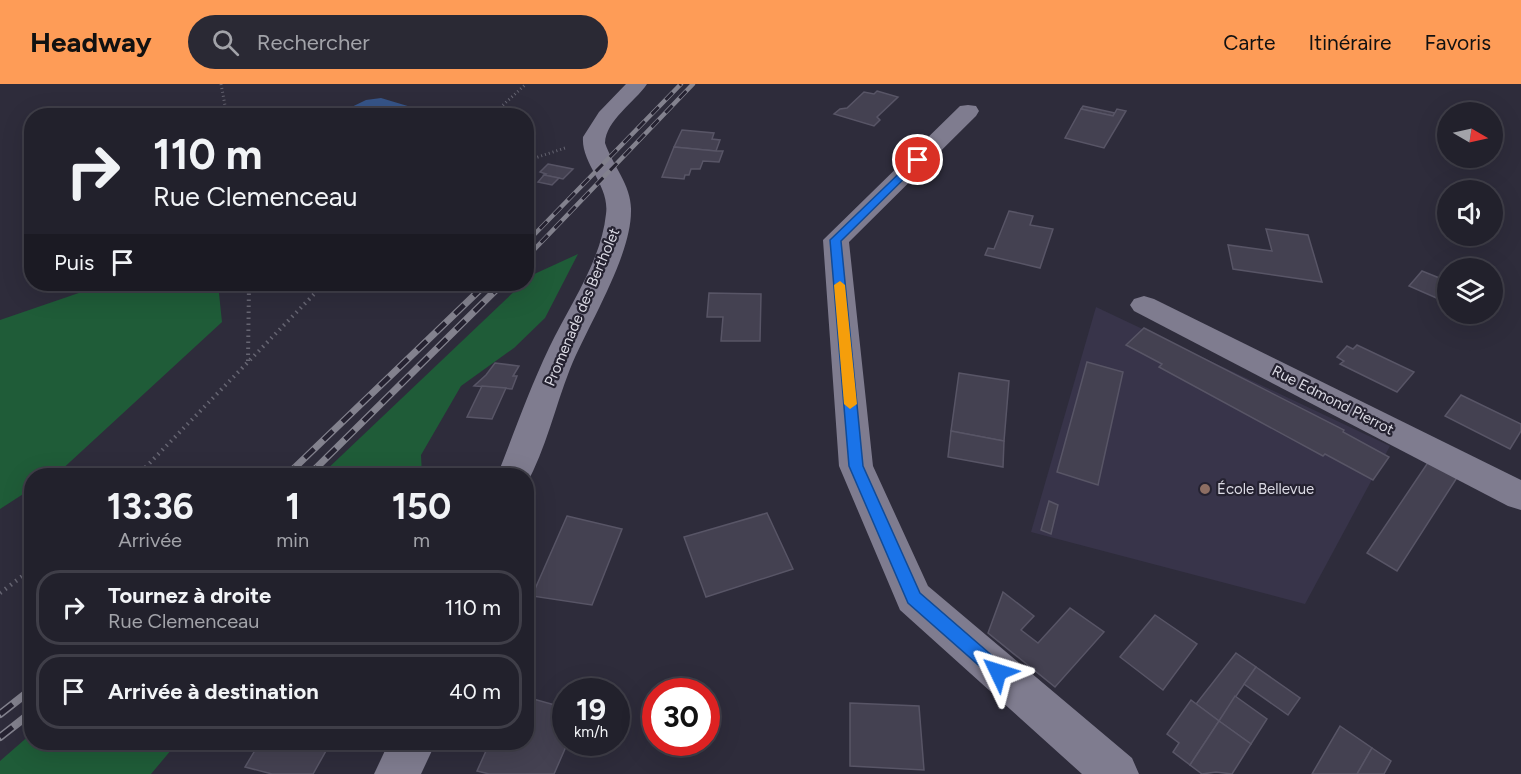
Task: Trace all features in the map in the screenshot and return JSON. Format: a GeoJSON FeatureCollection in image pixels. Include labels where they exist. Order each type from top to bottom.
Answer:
{"type":"FeatureCollection","features":[{"type":"Feature","properties":{"kind":"street"},"geometry":{"type":"LineString","coordinates":[[593,144],[600,127],[637,84]]}},
{"type":"Feature","properties":{"kind":"street"},"geometry":{"type":"LineString","coordinates":[[968,111],[836,240],[856,466],[914,598],[1116,774]]}},
{"type":"Feature","properties":{"kind":"street","name":"Promenade des Bertholet"},"geometry":{"type":"LineString","coordinates":[[517,468],[561,355],[608,251],[620,212],[617,190],[593,144]]}},
{"type":"Feature","properties":{"kind":"street","name":"Rue Edmond Pierrot"},"geometry":{"type":"LineString","coordinates":[[1144,305],[1521,495]]}},
{"type":"Feature","properties":{"kind":"street"},"geometry":{"type":"LineString","coordinates":[[397,774],[410,750]]}},
{"type":"Feature","properties":{"kind":"path"},"geometry":{"type":"LineString","coordinates":[[221,84],[226,108]]}},
{"type":"Feature","properties":{"kind":"path"},"geometry":{"type":"LineString","coordinates":[[500,108],[526,84]]}},
{"type":"Feature","properties":{"kind":"path"},"geometry":{"type":"LineString","coordinates":[[534,158],[555,150],[593,144]]}},
{"type":"Feature","properties":{"kind":"path"},"geometry":{"type":"LineString","coordinates":[[248,362],[249,291]]}},
{"type":"Feature","properties":{"kind":"path"},"geometry":{"type":"LineString","coordinates":[[145,468],[317,291]]}},
{"type":"Feature","properties":{"kind":"path"},"geometry":{"type":"LineString","coordinates":[[0,593],[24,575]]}},
{"type":"Feature","properties":{"kind":"shaded area","name":"École Bellevue"},"geometry":{"type":"Polygon","coordinates":[[[1096,307],[1390,446],[1305,604],[1031,532],[1096,307]]]}},
{"type":"Feature","properties":{"kind":"green space"},"geometry":{"type":"Polygon","coordinates":[[[578,254],[545,318],[514,348],[461,386],[421,455],[422,468],[328,468],[515,291],[534,291],[534,274],[578,254]]]}},
{"type":"Feature","properties":{"kind":"green space"},"geometry":{"type":"Polygon","coordinates":[[[85,291],[219,291],[222,322],[63,468],[24,468],[24,494],[0,509],[0,320],[85,291]]]}},
{"type":"Feature","properties":{"kind":"green space"},"geometry":{"type":"Polygon","coordinates":[[[24,740],[24,750],[171,750],[151,774],[0,774],[0,761],[24,740]]]}},
{"type":"Feature","properties":{"kind":"water"},"geometry":{"type":"Polygon","coordinates":[[[381,98],[412,108],[349,108],[366,100],[381,98]]]}},
{"type":"Feature","properties":{"kind":"building"},"geometry":{"type":"Polygon","coordinates":[[[877,91],[898,97],[877,117],[880,120],[874,126],[834,114],[840,109],[847,108],[864,92],[874,94],[877,91]]]}},
{"type":"Feature","properties":{"kind":"building"},"geometry":{"type":"Polygon","coordinates":[[[1083,106],[1115,113],[1113,116],[1081,109],[1083,106]]]}},
{"type":"Feature","properties":{"kind":"building"},"geometry":{"type":"Polygon","coordinates":[[[1081,109],[1113,116],[1117,109],[1126,111],[1104,148],[1065,138],[1081,109]]]}},
{"type":"Feature","properties":{"kind":"building"},"geometry":{"type":"Polygon","coordinates":[[[682,130],[714,133],[712,139],[720,140],[716,151],[674,147],[682,130]]]}},
{"type":"Feature","properties":{"kind":"building"},"geometry":{"type":"Polygon","coordinates":[[[674,147],[723,151],[719,162],[703,161],[700,169],[691,169],[689,175],[685,175],[684,179],[662,177],[674,147]]]}},
{"type":"Feature","properties":{"kind":"building"},"geometry":{"type":"Polygon","coordinates":[[[548,164],[573,169],[563,179],[540,172],[548,164]]]}},
{"type":"Feature","properties":{"kind":"building"},"geometry":{"type":"Polygon","coordinates":[[[544,175],[559,178],[552,185],[538,182],[544,175]]]}},
{"type":"Feature","properties":{"kind":"building"},"geometry":{"type":"Polygon","coordinates":[[[1009,211],[1033,216],[1030,225],[1053,229],[1040,268],[985,255],[988,248],[994,249],[1009,211]]]}},
{"type":"Feature","properties":{"kind":"building"},"geometry":{"type":"Polygon","coordinates":[[[1266,229],[1308,235],[1322,282],[1233,269],[1228,245],[1272,251],[1266,229]]]}},
{"type":"Feature","properties":{"kind":"building"},"geometry":{"type":"Polygon","coordinates":[[[1422,271],[1437,277],[1437,298],[1409,286],[1422,271]]]}},
{"type":"Feature","properties":{"kind":"building"},"geometry":{"type":"Polygon","coordinates":[[[709,293],[761,294],[760,341],[721,341],[723,317],[707,317],[709,293]]]}},
{"type":"Feature","properties":{"kind":"building"},"geometry":{"type":"Polygon","coordinates":[[[1144,328],[1344,430],[1343,432],[1389,457],[1373,480],[1325,454],[1323,456],[1159,367],[1162,364],[1126,345],[1144,328]]]}},
{"type":"Feature","properties":{"kind":"building"},"geometry":{"type":"Polygon","coordinates":[[[1357,345],[1414,372],[1397,392],[1340,364],[1344,361],[1337,357],[1347,346],[1353,349],[1357,345]]]}},
{"type":"Feature","properties":{"kind":"building"},"geometry":{"type":"Polygon","coordinates":[[[1087,362],[1123,372],[1098,485],[1057,472],[1087,362]]]}},
{"type":"Feature","properties":{"kind":"building"},"geometry":{"type":"Polygon","coordinates":[[[495,363],[519,366],[513,376],[517,376],[512,389],[474,386],[486,375],[495,363]]]}},
{"type":"Feature","properties":{"kind":"building"},"geometry":{"type":"Polygon","coordinates":[[[959,373],[1009,381],[1004,441],[951,431],[959,373]]]}},
{"type":"Feature","properties":{"kind":"building"},"geometry":{"type":"Polygon","coordinates":[[[482,386],[506,388],[492,419],[467,417],[482,386]]]}},
{"type":"Feature","properties":{"kind":"building"},"geometry":{"type":"Polygon","coordinates":[[[1461,395],[1521,424],[1521,431],[1510,449],[1445,416],[1461,395]]]}},
{"type":"Feature","properties":{"kind":"building"},"geometry":{"type":"Polygon","coordinates":[[[951,431],[1004,441],[1003,467],[948,457],[951,431]]]}},
{"type":"Feature","properties":{"kind":"building"},"geometry":{"type":"Polygon","coordinates":[[[1429,461],[1458,476],[1397,571],[1367,553],[1429,461]]]}},
{"type":"Feature","properties":{"kind":"building"},"geometry":{"type":"Polygon","coordinates":[[[1049,501],[1058,505],[1051,534],[1041,530],[1049,501]]]}},
{"type":"Feature","properties":{"kind":"building"},"geometry":{"type":"Polygon","coordinates":[[[767,513],[793,569],[706,597],[684,537],[767,513]]]}},
{"type":"Feature","properties":{"kind":"building"},"geometry":{"type":"Polygon","coordinates":[[[567,516],[622,529],[592,605],[534,596],[534,591],[567,516]]]}},
{"type":"Feature","properties":{"kind":"building"},"geometry":{"type":"Polygon","coordinates":[[[1003,592],[1034,616],[1021,630],[1038,643],[1070,608],[1104,632],[1055,687],[988,633],[1003,592]]]}},
{"type":"Feature","properties":{"kind":"building"},"geometry":{"type":"Polygon","coordinates":[[[1155,615],[1197,644],[1163,690],[1120,657],[1155,615]]]}},
{"type":"Feature","properties":{"kind":"building"},"geometry":{"type":"Polygon","coordinates":[[[1236,653],[1256,667],[1219,721],[1196,704],[1236,653]]]}},
{"type":"Feature","properties":{"kind":"building"},"geometry":{"type":"Polygon","coordinates":[[[1256,667],[1300,698],[1288,715],[1244,684],[1256,667]]]}},
{"type":"Feature","properties":{"kind":"building"},"geometry":{"type":"Polygon","coordinates":[[[1235,696],[1267,719],[1251,744],[1219,721],[1235,696]]]}},
{"type":"Feature","properties":{"kind":"building"},"geometry":{"type":"Polygon","coordinates":[[[534,699],[552,704],[552,756],[562,756],[554,774],[489,774],[477,771],[486,750],[534,750],[534,699]]]}},
{"type":"Feature","properties":{"kind":"building"},"geometry":{"type":"Polygon","coordinates":[[[1191,700],[1219,721],[1190,765],[1173,752],[1179,743],[1167,734],[1191,700]]]}},
{"type":"Feature","properties":{"kind":"building"},"geometry":{"type":"Polygon","coordinates":[[[850,703],[919,706],[924,770],[850,766],[850,703]]]}},
{"type":"Feature","properties":{"kind":"building"},"geometry":{"type":"Polygon","coordinates":[[[1219,721],[1251,744],[1232,774],[1216,772],[1202,774],[1190,765],[1219,721]]]}},
{"type":"Feature","properties":{"kind":"building"},"geometry":{"type":"Polygon","coordinates":[[[1340,726],[1372,748],[1357,774],[1312,774],[1340,726]]]}},
{"type":"Feature","properties":{"kind":"building"},"geometry":{"type":"Polygon","coordinates":[[[1372,748],[1391,761],[1384,774],[1357,774],[1372,748]]]}},
{"type":"Feature","properties":{"kind":"building"},"geometry":{"type":"Polygon","coordinates":[[[255,750],[326,750],[313,774],[272,774],[245,767],[255,750]]]}},
{"type":"Feature","properties":{"kind":"railway"},"geometry":{"type":"LineString","coordinates":[[534,235],[681,84]]}},
{"type":"Feature","properties":{"kind":"railway"},"geometry":{"type":"LineString","coordinates":[[534,250],[693,84]]}},
{"type":"Feature","properties":{"kind":"railway"},"geometry":{"type":"LineString","coordinates":[[294,468],[479,291]]}},
{"type":"Feature","properties":{"kind":"railway"},"geometry":{"type":"LineString","coordinates":[[316,468],[495,291]]}},
{"type":"Feature","properties":{"kind":"railway"},"geometry":{"type":"LineString","coordinates":[[0,714],[24,695]]}},
{"type":"Feature","properties":{"kind":"railway"},"geometry":{"type":"LineString","coordinates":[[0,737],[24,718]]}},
{"type":"Feature","properties":{"kind":"slow traffic"},"geometry":{"type":"LineString","coordinates":[[840,285],[850,404]]}},
{"type":"Feature","properties":{"kind":"place","name":"École Bellevue"},"geometry":{"type":"Point","coordinates":[1205,489]}},
{"type":"Feature","properties":{"kind":"route"},"geometry":{"type":"LineString","coordinates":[[918,160],[836,240],[856,466],[914,598],[998,672]]}}]}
